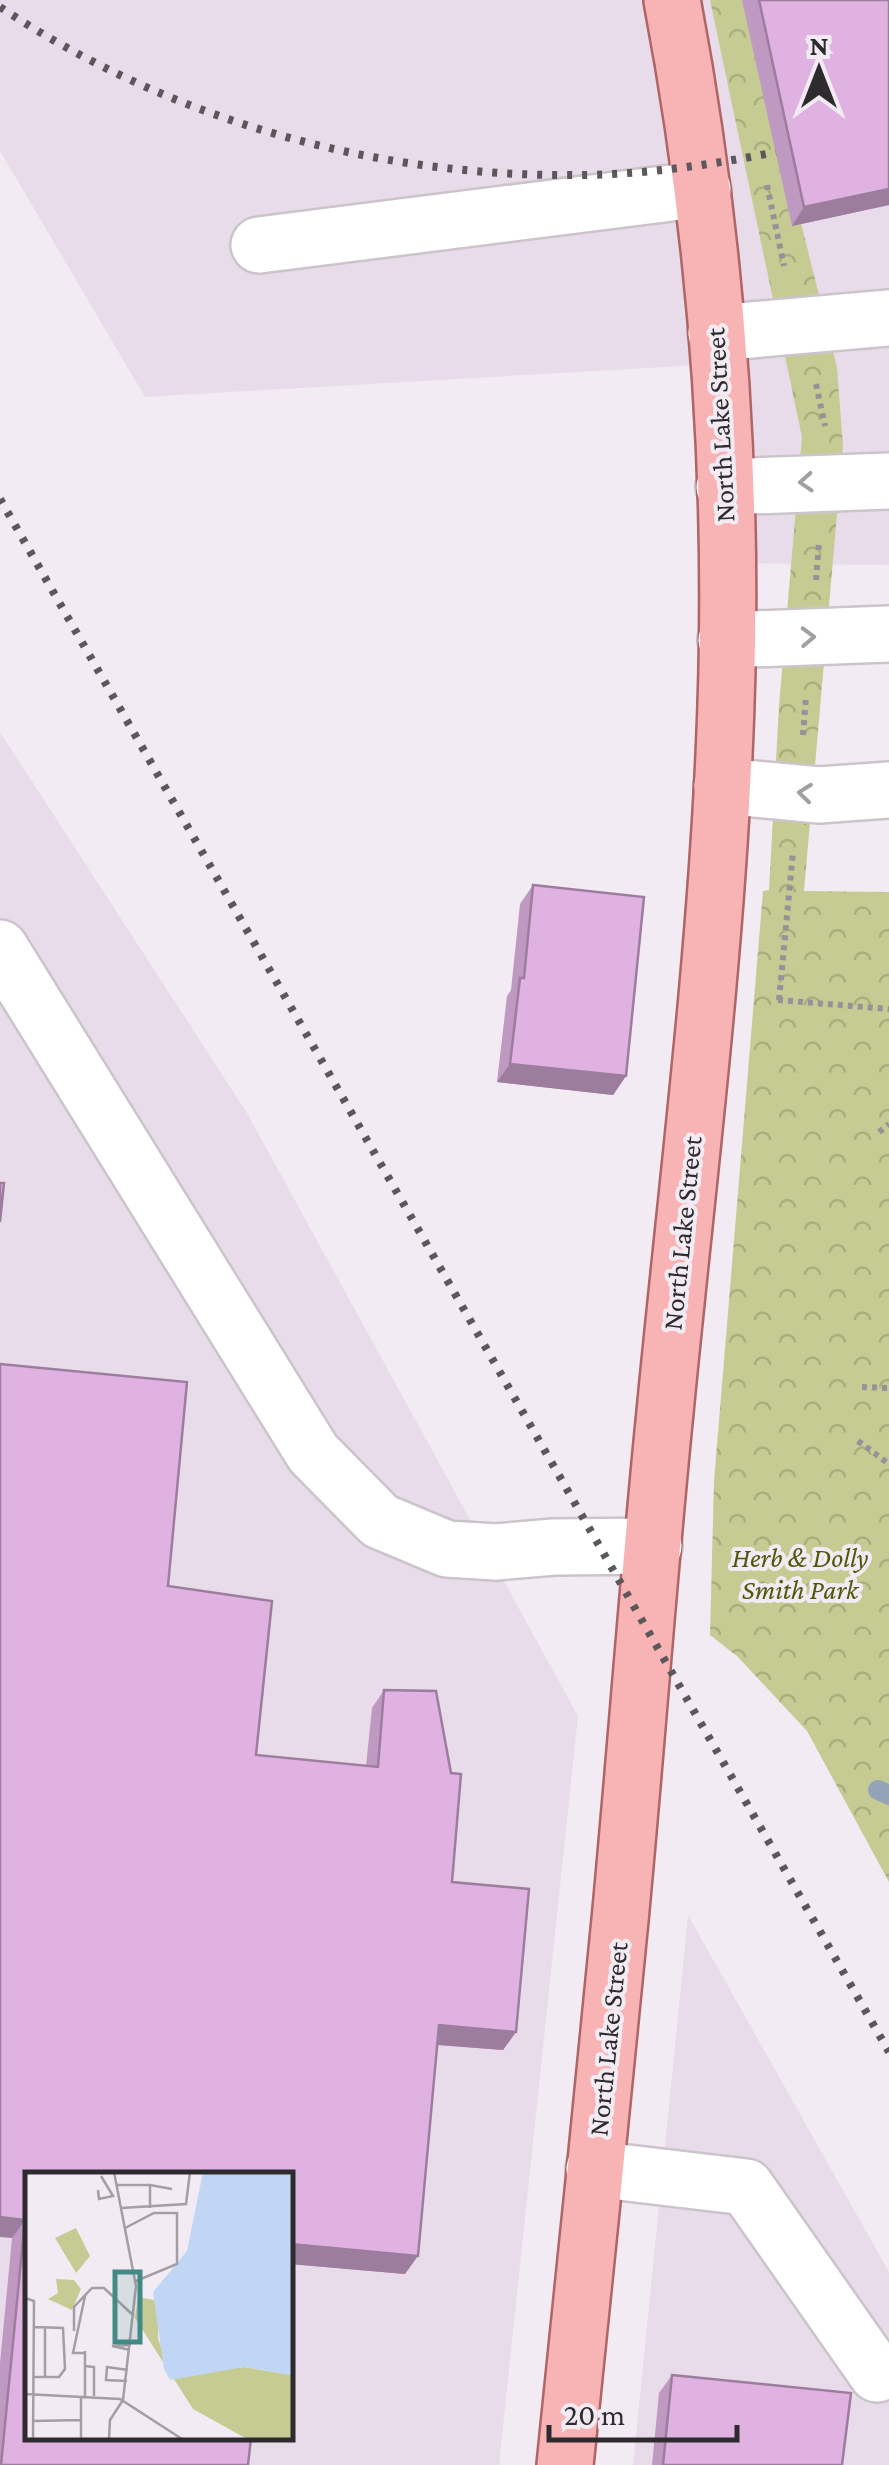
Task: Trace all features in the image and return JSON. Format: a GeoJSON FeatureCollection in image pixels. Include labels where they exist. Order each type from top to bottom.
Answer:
{"type":"FeatureCollection","features":[{"type":"Feature","properties":{"kind":"main road","name":"North Lake Street"},"geometry":{"type":"LineString","coordinates":[[565,2465],[706,996],[722,786],[726,640],[724,487],[716,333],[703,189],[672,0]]}},
{"type":"Feature","properties":{"kind":"lane"},"geometry":{"type":"LineString","coordinates":[[259,246],[703,189]]}},
{"type":"Feature","properties":{"kind":"lane"},"geometry":{"type":"LineString","coordinates":[[716,333],[889,318]]}},
{"type":"Feature","properties":{"kind":"lane"},"geometry":{"type":"LineString","coordinates":[[724,487],[889,480]]}},
{"type":"Feature","properties":{"kind":"lane"},"geometry":{"type":"LineString","coordinates":[[726,640],[889,634]]}},
{"type":"Feature","properties":{"kind":"lane"},"geometry":{"type":"LineString","coordinates":[[722,786],[819,795],[889,790]]}},
{"type":"Feature","properties":{"kind":"lane"},"geometry":{"type":"LineString","coordinates":[[0,948],[313,1453],[380,1521],[447,1549],[496,1552],[654,1546]]}},
{"type":"Feature","properties":{"kind":"lane"},"geometry":{"type":"LineString","coordinates":[[594,2169],[746,2187],[876,2374]]}},
{"type":"Feature","properties":{"kind":"path"},"geometry":{"type":"LineString","coordinates":[[780,1000],[889,1009]]}},
{"type":"Feature","properties":{"kind":"path"},"geometry":{"type":"LineString","coordinates":[[879,1132],[889,1124]]}},
{"type":"Feature","properties":{"kind":"path"},"geometry":{"type":"LineString","coordinates":[[862,1387],[889,1388]]}},
{"type":"Feature","properties":{"kind":"path"},"geometry":{"type":"LineString","coordinates":[[858,1441],[889,1464]]}},
{"type":"Feature","properties":{"kind":"shaded area"},"geometry":{"type":"Polygon","coordinates":[[[0,0],[889,0],[889,565],[725,563],[718,364],[145,397],[0,151],[0,0]]]}},
{"type":"Feature","properties":{"kind":"shaded area"},"geometry":{"type":"Polygon","coordinates":[[[0,732],[247,1113],[578,1716],[499,2465],[0,2465],[0,732]]]}},
{"type":"Feature","properties":{"kind":"shaded area"},"geometry":{"type":"Polygon","coordinates":[[[688,1915],[889,2272],[889,2465],[633,2465],[688,1915]]]}},
{"type":"Feature","properties":{"kind":"green space","name":"Herb & Dolly Smith Park"},"geometry":{"type":"Polygon","coordinates":[[[710,0],[757,0],[799,215],[837,367],[843,446],[804,891],[889,892],[889,1882],[807,1731],[738,1657],[710,1635],[714,1481],[763,891],[769,890],[779,706],[802,437],[710,0]]]}},
{"type":"Feature","properties":{"kind":"building"},"geometry":{"type":"Polygon","coordinates":[[[759,0],[889,0],[889,189],[804,207],[759,0]]]}},
{"type":"Feature","properties":{"kind":"building"},"geometry":{"type":"Polygon","coordinates":[[[533,885],[644,897],[626,1076],[510,1064],[533,885]]]}},
{"type":"Feature","properties":{"kind":"building"},"geometry":{"type":"Polygon","coordinates":[[[0,1183],[4,1183],[0,1222],[0,1183]]]}},
{"type":"Feature","properties":{"kind":"building"},"geometry":{"type":"Polygon","coordinates":[[[0,1364],[187,1382],[168,1586],[272,1601],[256,1755],[378,1767],[384,1690],[436,1691],[451,1773],[461,1774],[452,1882],[529,1889],[516,2032],[439,2025],[418,2256],[292,2244],[292,2172],[25,2172],[25,2220],[0,2217],[0,1364]]]}},
{"type":"Feature","properties":{"kind":"building"},"geometry":{"type":"Polygon","coordinates":[[[25,2220],[25,2440],[251,2440],[248,2465],[1,2465],[25,2220]]]}},
{"type":"Feature","properties":{"kind":"building"},"geometry":{"type":"Polygon","coordinates":[[[672,2375],[851,2393],[842,2465],[663,2465],[672,2375]]]}},
{"type":"Feature","properties":{"kind":"waterway"},"geometry":{"type":"LineString","coordinates":[[878,1790],[889,1795]]}},
{"type":"Feature","properties":{"kind":"railway"},"geometry":{"type":"LineString","coordinates":[[0,7],[134,82],[279,135],[354,153],[429,166],[583,175],[692,166],[801,147]]}},
{"type":"Feature","properties":{"kind":"railway"},"geometry":{"type":"LineString","coordinates":[[0,499],[889,2052]]}}]}
